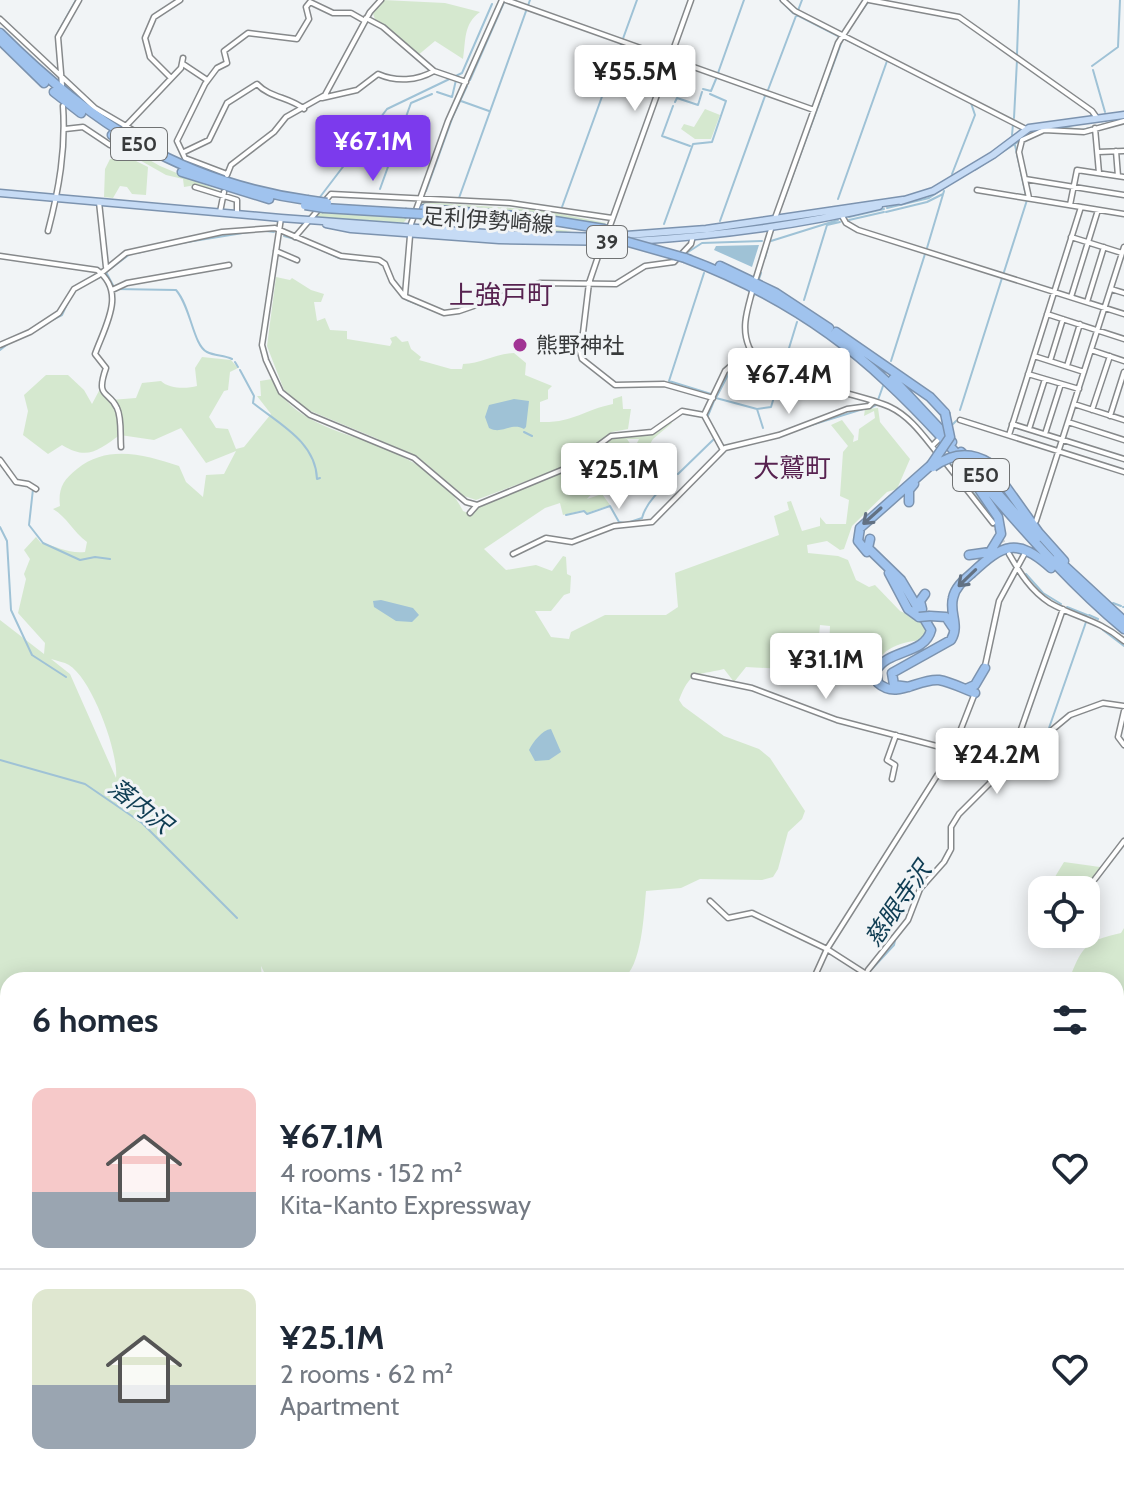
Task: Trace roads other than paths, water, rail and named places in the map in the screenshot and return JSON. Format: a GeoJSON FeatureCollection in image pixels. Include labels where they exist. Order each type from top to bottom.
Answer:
{"type":"FeatureCollection","features":[{"type":"Feature","properties":{"kind":"highway","name":"E50"},"geometry":{"type":"LineString","coordinates":[[0,33],[78,104],[152,151],[223,181],[306,203]]}},
{"type":"Feature","properties":{"kind":"highway","name":"E50"},"geometry":{"type":"LineString","coordinates":[[0,40],[63,100],[132,147],[212,183],[306,203],[530,217],[687,255],[749,286],[823,330],[887,382],[1049,558],[1124,629]]}},
{"type":"Feature","properties":{"kind":"highway","name":"E50"},"geometry":{"type":"LineString","coordinates":[[423,211],[593,232],[687,255],[763,286],[836,332],[910,396],[1072,574],[1124,621]]}},
{"type":"Feature","properties":{"kind":"highway"},"geometry":{"type":"LineString","coordinates":[[836,332],[930,397],[945,413],[950,437],[932,466],[911,487],[909,502]]}},
{"type":"Feature","properties":{"kind":"highway"},"geometry":{"type":"LineString","coordinates":[[941,440],[990,505],[1001,527],[1000,539],[993,550],[983,555],[969,555]]}},
{"type":"Feature","properties":{"kind":"highway"},"geometry":{"type":"LineString","coordinates":[[953,637],[954,629],[949,620],[908,609],[892,577],[861,547],[858,534],[863,525],[932,466],[959,455],[977,457],[989,463],[1072,574]]}},
{"type":"Feature","properties":{"kind":"highway"},"geometry":{"type":"LineString","coordinates":[[870,539],[868,548],[901,580],[931,627],[929,638],[884,661],[876,671],[877,680],[883,687],[894,690],[937,680],[975,694]]}},
{"type":"Feature","properties":{"kind":"highway"},"geometry":{"type":"LineString","coordinates":[[909,687],[893,683],[894,671],[941,649],[953,637],[956,626],[952,602],[957,588],[990,556],[1010,547],[1033,553],[1098,606]]}},
{"type":"Feature","properties":{"kind":"highway"},"geometry":{"type":"LineString","coordinates":[[920,613],[920,601],[925,594]]}},
{"type":"Feature","properties":{"kind":"highway"},"geometry":{"type":"LineString","coordinates":[[961,688],[973,687],[985,668]]}},
{"type":"Feature","properties":{"kind":"main road","name":"足利伊勢崎線"},"geometry":{"type":"LineString","coordinates":[[0,193],[508,241],[693,231],[842,216],[903,200],[933,191],[988,158],[1026,129],[1067,127],[1097,118],[1124,115]]}},
{"type":"Feature","properties":{"kind":"main road","name":"足利伊勢崎線"},"geometry":{"type":"LineString","coordinates":[[409,230],[693,236],[903,200]]}},
{"type":"Feature","properties":{"kind":"main road"},"geometry":{"type":"LineString","coordinates":[[821,212],[837,212],[842,216],[846,208]]}},
{"type":"Feature","properties":{"kind":"street"},"geometry":{"type":"LineString","coordinates":[[62,82],[58,37],[79,0]]}},
{"type":"Feature","properties":{"kind":"street"},"geometry":{"type":"LineString","coordinates":[[171,78],[150,57],[145,38],[154,17],[180,0]]}},
{"type":"Feature","properties":{"kind":"street"},"geometry":{"type":"LineString","coordinates":[[322,98],[365,19],[381,0]]}},
{"type":"Feature","properties":{"kind":"street"},"geometry":{"type":"LineString","coordinates":[[404,296],[409,230],[419,199],[448,121],[504,0],[814,108]]}},
{"type":"Feature","properties":{"kind":"street"},"geometry":{"type":"LineString","coordinates":[[691,0],[604,236],[589,283],[583,333],[578,344],[584,361],[617,386],[664,384],[713,398]]}},
{"type":"Feature","properties":{"kind":"street"},"geometry":{"type":"LineString","coordinates":[[783,0],[795,11],[1026,129]]}},
{"type":"Feature","properties":{"kind":"street"},"geometry":{"type":"LineString","coordinates":[[756,278],[842,35],[868,0],[959,17],[1091,110],[1097,118]]}},
{"type":"Feature","properties":{"kind":"street"},"geometry":{"type":"LineString","coordinates":[[434,71],[416,79],[389,79],[380,74],[357,90],[322,98],[286,117],[274,132],[231,165],[227,175],[185,158],[178,137],[208,80],[217,68],[227,63],[224,51],[247,33],[298,38],[309,19],[306,7],[310,2],[333,13],[353,14],[383,27],[434,71],[466,82]]}},
{"type":"Feature","properties":{"kind":"street"},"geometry":{"type":"LineString","coordinates":[[0,19],[62,82]]}},
{"type":"Feature","properties":{"kind":"street"},"geometry":{"type":"LineString","coordinates":[[123,128],[171,78],[183,61],[208,80]]}},
{"type":"Feature","properties":{"kind":"street"},"geometry":{"type":"LineString","coordinates":[[62,82],[69,81],[95,108],[123,128],[155,143]]}},
{"type":"Feature","properties":{"kind":"street"},"geometry":{"type":"LineString","coordinates":[[184,152],[209,140],[227,103],[257,84],[269,94],[293,101],[304,109]]}},
{"type":"Feature","properties":{"kind":"street"},"geometry":{"type":"LineString","coordinates":[[48,231],[56,198],[65,129],[63,106]]}},
{"type":"Feature","properties":{"kind":"street"},"geometry":{"type":"LineString","coordinates":[[1029,198],[1019,152],[1021,141],[1040,131],[1067,127],[1084,132],[1124,121]]}},
{"type":"Feature","properties":{"kind":"street"},"geometry":{"type":"LineString","coordinates":[[65,129],[83,127],[110,143]]}},
{"type":"Feature","properties":{"kind":"street"},"geometry":{"type":"LineString","coordinates":[[1095,128],[1099,173]]}},
{"type":"Feature","properties":{"kind":"street"},"geometry":{"type":"LineString","coordinates":[[1070,205],[1077,170],[1121,177],[1116,151]]}},
{"type":"Feature","properties":{"kind":"street"},"geometry":{"type":"LineString","coordinates":[[1098,152],[1124,151]]}},
{"type":"Feature","properties":{"kind":"street"},"geometry":{"type":"LineString","coordinates":[[1025,179],[1124,195]]}},
{"type":"Feature","properties":{"kind":"street"},"geometry":{"type":"LineString","coordinates":[[195,187],[238,201],[237,214]]}},
{"type":"Feature","properties":{"kind":"street"},"geometry":{"type":"LineString","coordinates":[[977,190],[1124,214]]}},
{"type":"Feature","properties":{"kind":"street"},"geometry":{"type":"LineString","coordinates":[[220,212],[224,194]]}},
{"type":"Feature","properties":{"kind":"street"},"geometry":{"type":"LineString","coordinates":[[295,237],[328,194],[510,206],[612,218]]}},
{"type":"Feature","properties":{"kind":"street"},"geometry":{"type":"LineString","coordinates":[[0,345],[30,332],[59,313],[74,289],[103,275],[106,268],[99,202]]}},
{"type":"Feature","properties":{"kind":"street"},"geometry":{"type":"LineString","coordinates":[[1009,435],[1081,207]]}},
{"type":"Feature","properties":{"kind":"street"},"geometry":{"type":"LineString","coordinates":[[1071,297],[1098,210]]}},
{"type":"Feature","properties":{"kind":"street"},"geometry":{"type":"LineString","coordinates":[[842,216],[846,223],[858,230],[1124,314]]}},
{"type":"Feature","properties":{"kind":"street"},"geometry":{"type":"LineString","coordinates":[[281,218],[262,345],[281,392],[310,415],[414,458],[466,502],[477,505]]}},
{"type":"Feature","properties":{"kind":"street"},"geometry":{"type":"LineString","coordinates":[[499,234],[502,225]]}},
{"type":"Feature","properties":{"kind":"street"},"geometry":{"type":"LineString","coordinates":[[106,268],[129,252],[222,232],[266,227],[345,258],[383,261],[404,296],[448,313],[540,283],[616,284],[645,266],[674,262],[693,242],[693,236]]}},
{"type":"Feature","properties":{"kind":"street"},"geometry":{"type":"LineString","coordinates":[[1071,237],[1123,254]]}},
{"type":"Feature","properties":{"kind":"street"},"geometry":{"type":"LineString","coordinates":[[1087,302],[1104,247]]}},
{"type":"Feature","properties":{"kind":"street"},"geometry":{"type":"LineString","coordinates":[[1036,521],[1124,247]]}},
{"type":"Feature","properties":{"kind":"street"},"geometry":{"type":"LineString","coordinates":[[276,251],[297,260]]}},
{"type":"Feature","properties":{"kind":"street"},"geometry":{"type":"LineString","coordinates":[[0,256],[97,270],[103,275],[112,290],[114,302],[95,354],[105,366],[102,383],[105,395],[118,410],[121,447]]}},
{"type":"Feature","properties":{"kind":"street"},"geometry":{"type":"LineString","coordinates":[[112,290],[127,283],[229,265]]}},
{"type":"Feature","properties":{"kind":"street"},"geometry":{"type":"LineString","coordinates":[[1111,289],[1124,293]]}},
{"type":"Feature","properties":{"kind":"street"},"geometry":{"type":"LineString","coordinates":[[752,292],[744,325],[750,349],[756,357],[774,370],[874,401],[902,415],[932,446],[993,523]]}},
{"type":"Feature","properties":{"kind":"street"},"geometry":{"type":"LineString","coordinates":[[1047,314],[1124,339]]}},
{"type":"Feature","properties":{"kind":"street"},"geometry":{"type":"LineString","coordinates":[[1050,361],[1063,319]]}},
{"type":"Feature","properties":{"kind":"street"},"geometry":{"type":"LineString","coordinates":[[1067,366],[1080,324]]}},
{"type":"Feature","properties":{"kind":"street"},"geometry":{"type":"LineString","coordinates":[[704,415],[725,371],[750,349]]}},
{"type":"Feature","properties":{"kind":"street"},"geometry":{"type":"LineString","coordinates":[[1091,350],[1124,361]]}},
{"type":"Feature","properties":{"kind":"street"},"geometry":{"type":"LineString","coordinates":[[1034,356],[1084,372]]}},
{"type":"Feature","properties":{"kind":"street"},"geometry":{"type":"LineString","coordinates":[[1092,410],[1110,356]]}},
{"type":"Feature","properties":{"kind":"street"},"geometry":{"type":"LineString","coordinates":[[1110,416],[1124,372]]}},
{"type":"Feature","properties":{"kind":"street"},"geometry":{"type":"LineString","coordinates":[[1028,374],[1079,389]]}},
{"type":"Feature","properties":{"kind":"street"},"geometry":{"type":"LineString","coordinates":[[1029,429],[1045,379]]}},
{"type":"Feature","properties":{"kind":"street"},"geometry":{"type":"LineString","coordinates":[[1045,434],[1061,384]]}},
{"type":"Feature","properties":{"kind":"street"},"geometry":{"type":"LineString","coordinates":[[513,554],[546,538],[572,542],[614,526],[654,522],[723,450],[779,435],[838,412],[869,406],[874,401]]}},
{"type":"Feature","properties":{"kind":"street"},"geometry":{"type":"LineString","coordinates":[[1074,404],[1124,420]]}},
{"type":"Feature","properties":{"kind":"street"},"geometry":{"type":"LineString","coordinates":[[470,513],[477,505],[569,467],[614,434],[652,432],[682,411],[704,415]]}},
{"type":"Feature","properties":{"kind":"street"},"geometry":{"type":"LineString","coordinates":[[704,415],[723,450]]}},
{"type":"Feature","properties":{"kind":"street"},"geometry":{"type":"LineString","coordinates":[[948,431],[960,418],[1124,472]]}},
{"type":"Feature","properties":{"kind":"street"},"geometry":{"type":"LineString","coordinates":[[1068,422],[1124,440]]}},
{"type":"Feature","properties":{"kind":"street"},"geometry":{"type":"LineString","coordinates":[[1012,424],[1124,459]]}},
{"type":"Feature","properties":{"kind":"street"},"geometry":{"type":"LineString","coordinates":[[932,446],[941,440]]}},
{"type":"Feature","properties":{"kind":"street"},"geometry":{"type":"LineString","coordinates":[[0,460],[16,482],[36,489]]}},
{"type":"Feature","properties":{"kind":"street"},"geometry":{"type":"LineString","coordinates":[[817,972],[827,949],[954,749],[985,668],[999,601],[1018,571],[1025,553]]}},
{"type":"Feature","properties":{"kind":"street"},"geometry":{"type":"LineString","coordinates":[[1009,554],[1018,571],[1039,595],[1063,609],[1098,622],[1124,641]]}},
{"type":"Feature","properties":{"kind":"street"},"geometry":{"type":"LineString","coordinates":[[1012,763],[1012,755],[1063,609]]}},
{"type":"Feature","properties":{"kind":"street"},"geometry":{"type":"LineString","coordinates":[[694,676],[752,688],[837,720],[1012,763]]}},
{"type":"Feature","properties":{"kind":"street"},"geometry":{"type":"LineString","coordinates":[[868,972],[908,920],[920,889],[944,862],[951,849],[954,820],[1012,763],[1078,710],[1106,702],[1124,709],[1118,737],[1124,745]]}},
{"type":"Feature","properties":{"kind":"street"},"geometry":{"type":"LineString","coordinates":[[892,779],[895,765],[887,760],[896,735]]}},
{"type":"Feature","properties":{"kind":"street"},"geometry":{"type":"LineString","coordinates":[[1097,876],[1124,841]]}},
{"type":"Feature","properties":{"kind":"street"},"geometry":{"type":"LineString","coordinates":[[710,901],[728,918],[749,912],[827,949],[863,972]]}},
{"type":"Feature","properties":{"kind":"water"},"geometry":{"type":"Polygon","coordinates":[[[759,245],[752,267],[714,250],[716,246],[759,245]]]}},
{"type":"Feature","properties":{"kind":"water"},"geometry":{"type":"Polygon","coordinates":[[[514,399],[529,401],[526,427],[489,428],[485,417],[489,405],[514,399]]]}},
{"type":"Feature","properties":{"kind":"water"},"geometry":{"type":"Polygon","coordinates":[[[373,601],[413,608],[419,615],[412,622],[396,621],[374,607],[373,601]]]}},
{"type":"Feature","properties":{"kind":"water"},"geometry":{"type":"Polygon","coordinates":[[[551,729],[561,752],[549,760],[535,761],[529,750],[541,734],[551,729]]]}},
{"type":"Feature","properties":{"kind":"waterway"},"geometry":{"type":"LineString","coordinates":[[58,62],[56,36],[76,0]]}},
{"type":"Feature","properties":{"kind":"waterway"},"geometry":{"type":"LineString","coordinates":[[470,80],[505,0]]}},
{"type":"Feature","properties":{"kind":"waterway"},"geometry":{"type":"LineString","coordinates":[[459,198],[530,0]]}},
{"type":"Feature","properties":{"kind":"waterway"},"geometry":{"type":"LineString","coordinates":[[562,207],[637,0]]}},
{"type":"Feature","properties":{"kind":"waterway"},"geometry":{"type":"LineString","coordinates":[[718,73],[744,0]]}},
{"type":"Feature","properties":{"kind":"waterway"},"geometry":{"type":"LineString","coordinates":[[780,0],[793,13],[838,36]]}},
{"type":"Feature","properties":{"kind":"waterway"},"geometry":{"type":"LineString","coordinates":[[768,90],[802,0]]}},
{"type":"Feature","properties":{"kind":"waterway"},"geometry":{"type":"LineString","coordinates":[[1017,54],[1019,0]]}},
{"type":"Feature","properties":{"kind":"waterway"},"geometry":{"type":"LineString","coordinates":[[1092,66],[1118,47],[1120,0]]}},
{"type":"Feature","properties":{"kind":"waterway"},"geometry":{"type":"LineString","coordinates":[[853,23],[868,2]]}},
{"type":"Feature","properties":{"kind":"waterway"},"geometry":{"type":"LineString","coordinates":[[320,197],[387,109],[462,73],[492,4]]}},
{"type":"Feature","properties":{"kind":"waterway"},"geometry":{"type":"LineString","coordinates":[[782,205],[843,38],[944,89]]}},
{"type":"Feature","properties":{"kind":"waterway"},"geometry":{"type":"LineString","coordinates":[[1014,118],[1017,60]]}},
{"type":"Feature","properties":{"kind":"waterway"},"geometry":{"type":"LineString","coordinates":[[838,199],[887,61]]}},
{"type":"Feature","properties":{"kind":"waterway"},"geometry":{"type":"LineString","coordinates":[[1093,70],[1105,112]]}},
{"type":"Feature","properties":{"kind":"waterway"},"geometry":{"type":"LineString","coordinates":[[703,89],[711,91],[716,79]]}},
{"type":"Feature","properties":{"kind":"waterway"},"geometry":{"type":"LineString","coordinates":[[437,92],[452,97],[456,80]]}},
{"type":"Feature","properties":{"kind":"waterway"},"geometry":{"type":"LineString","coordinates":[[426,191],[467,86]]}},
{"type":"Feature","properties":{"kind":"waterway"},"geometry":{"type":"LineString","coordinates":[[675,102],[677,98],[698,105],[702,92]]}},
{"type":"Feature","properties":{"kind":"waterway"},"geometry":{"type":"LineString","coordinates":[[380,189],[411,103],[432,94]]}},
{"type":"Feature","properties":{"kind":"waterway"},"geometry":{"type":"LineString","coordinates":[[664,224],[693,144],[712,142],[726,101],[710,94]]}},
{"type":"Feature","properties":{"kind":"waterway"},"geometry":{"type":"LineString","coordinates":[[720,221],[765,96]]}},
{"type":"Feature","properties":{"kind":"waterway"},"geometry":{"type":"LineString","coordinates":[[461,101],[489,111]]}},
{"type":"Feature","properties":{"kind":"waterway"},"geometry":{"type":"LineString","coordinates":[[952,174],[975,115],[971,103]]}},
{"type":"Feature","properties":{"kind":"waterway"},"geometry":{"type":"LineString","coordinates":[[673,106],[662,136],[690,146]]}},
{"type":"Feature","properties":{"kind":"waterway"},"geometry":{"type":"LineString","coordinates":[[1058,127],[1082,130],[1124,119]]}},
{"type":"Feature","properties":{"kind":"waterway"},"geometry":{"type":"LineString","coordinates":[[1012,135],[1013,124]]}},
{"type":"Feature","properties":{"kind":"waterway"},"geometry":{"type":"LineString","coordinates":[[975,170],[1036,130]]}},
{"type":"Feature","properties":{"kind":"waterway"},"geometry":{"type":"LineString","coordinates":[[1004,272],[1027,200],[1015,145]]}},
{"type":"Feature","properties":{"kind":"waterway"},"geometry":{"type":"LineString","coordinates":[[887,208],[929,198],[949,185]]}},
{"type":"Feature","properties":{"kind":"waterway"},"geometry":{"type":"LineString","coordinates":[[927,248],[944,191]]}},
{"type":"Feature","properties":{"kind":"waterway"},"geometry":{"type":"LineString","coordinates":[[886,212],[927,202],[943,194]]}},
{"type":"Feature","properties":{"kind":"waterway"},"geometry":{"type":"LineString","coordinates":[[849,217],[884,209]]}},
{"type":"Feature","properties":{"kind":"waterway"},"geometry":{"type":"LineString","coordinates":[[849,220],[884,212]]}},
{"type":"Feature","properties":{"kind":"waterway"},"geometry":{"type":"LineString","coordinates":[[771,241],[838,220]]}},
{"type":"Feature","properties":{"kind":"waterway"},"geometry":{"type":"LineString","coordinates":[[804,300],[827,225],[840,222]]}},
{"type":"Feature","properties":{"kind":"waterway"},"geometry":{"type":"LineString","coordinates":[[175,244],[255,231]]}},
{"type":"Feature","properties":{"kind":"waterway"},"geometry":{"type":"LineString","coordinates":[[266,231],[274,232]]}},
{"type":"Feature","properties":{"kind":"waterway"},"geometry":{"type":"LineString","coordinates":[[284,236],[298,240]]}},
{"type":"Feature","properties":{"kind":"waterway"},"geometry":{"type":"LineString","coordinates":[[685,254],[702,243],[762,241]]}},
{"type":"Feature","properties":{"kind":"waterway"},"geometry":{"type":"LineString","coordinates":[[311,245],[339,258],[365,261]]}},
{"type":"Feature","properties":{"kind":"waterway"},"geometry":{"type":"LineString","coordinates":[[137,253],[161,247]]}},
{"type":"Feature","properties":{"kind":"waterway"},"geometry":{"type":"LineString","coordinates":[[765,258],[768,247]]}},
{"type":"Feature","properties":{"kind":"waterway"},"geometry":{"type":"LineString","coordinates":[[110,269],[130,254]]}},
{"type":"Feature","properties":{"kind":"waterway"},"geometry":{"type":"LineString","coordinates":[[891,361],[925,254]]}},
{"type":"Feature","properties":{"kind":"waterway"},"geometry":{"type":"LineString","coordinates":[[661,265],[672,265],[681,258]]}},
{"type":"Feature","properties":{"kind":"waterway"},"geometry":{"type":"LineString","coordinates":[[106,272],[115,289],[176,290],[202,348],[232,359]]}},
{"type":"Feature","properties":{"kind":"waterway"},"geometry":{"type":"LineString","coordinates":[[704,273],[669,381],[711,394]]}},
{"type":"Feature","properties":{"kind":"waterway"},"geometry":{"type":"LineString","coordinates":[[759,279],[761,273]]}},
{"type":"Feature","properties":{"kind":"waterway"},"geometry":{"type":"LineString","coordinates":[[90,282],[102,276]]}},
{"type":"Feature","properties":{"kind":"waterway"},"geometry":{"type":"LineString","coordinates":[[960,410],[1002,278]]}},
{"type":"Feature","properties":{"kind":"waterway"},"geometry":{"type":"LineString","coordinates":[[520,292],[549,285]]}},
{"type":"Feature","properties":{"kind":"waterway"},"geometry":{"type":"LineString","coordinates":[[393,286],[407,300],[442,314]]}},
{"type":"Feature","properties":{"kind":"waterway"},"geometry":{"type":"LineString","coordinates":[[52,320],[62,315],[68,302]]}},
{"type":"Feature","properties":{"kind":"waterway"},"geometry":{"type":"LineString","coordinates":[[757,409],[771,407],[797,322]]}},
{"type":"Feature","properties":{"kind":"waterway"},"geometry":{"type":"LineString","coordinates":[[22,337],[44,325]]}},
{"type":"Feature","properties":{"kind":"waterway"},"geometry":{"type":"LineString","coordinates":[[0,350],[9,343]]}},
{"type":"Feature","properties":{"kind":"waterway"},"geometry":{"type":"LineString","coordinates":[[235,362],[238,367]]}},
{"type":"Feature","properties":{"kind":"waterway"},"geometry":{"type":"LineString","coordinates":[[717,396],[731,369]]}},
{"type":"Feature","properties":{"kind":"waterway"},"geometry":{"type":"LineString","coordinates":[[240,370],[254,396],[253,403],[303,444],[315,466],[317,479],[320,478]]}},
{"type":"Feature","properties":{"kind":"waterway"},"geometry":{"type":"LineString","coordinates":[[878,400],[883,386]]}},
{"type":"Feature","properties":{"kind":"waterway"},"geometry":{"type":"LineString","coordinates":[[716,398],[757,409],[763,428]]}},
{"type":"Feature","properties":{"kind":"waterway"},"geometry":{"type":"LineString","coordinates":[[707,418],[714,401]]}},
{"type":"Feature","properties":{"kind":"waterway"},"geometry":{"type":"LineString","coordinates":[[870,408],[876,405]]}},
{"type":"Feature","properties":{"kind":"waterway"},"geometry":{"type":"LineString","coordinates":[[808,426],[863,409]]}},
{"type":"Feature","properties":{"kind":"waterway"},"geometry":{"type":"LineString","coordinates":[[964,419],[1007,433]]}},
{"type":"Feature","properties":{"kind":"waterway","name":"慈眼寺沢"},"geometry":{"type":"LineString","coordinates":[[951,426],[956,421]]}},
{"type":"Feature","properties":{"kind":"waterway"},"geometry":{"type":"LineString","coordinates":[[524,432],[532,436]]}},
{"type":"Feature","properties":{"kind":"waterway"},"geometry":{"type":"LineString","coordinates":[[678,474],[714,439]]}},
{"type":"Feature","properties":{"kind":"waterway","name":"慈眼寺沢"},"geometry":{"type":"LineString","coordinates":[[949,462],[995,520]]}},
{"type":"Feature","properties":{"kind":"waterway"},"geometry":{"type":"LineString","coordinates":[[7,474],[16,483]]}},
{"type":"Feature","properties":{"kind":"waterway"},"geometry":{"type":"LineString","coordinates":[[630,522],[642,518],[651,501],[676,475]]}},
{"type":"Feature","properties":{"kind":"waterway"},"geometry":{"type":"LineString","coordinates":[[33,489],[29,525],[43,543],[80,560],[95,557],[110,559]]}},
{"type":"Feature","properties":{"kind":"waterway"},"geometry":{"type":"LineString","coordinates":[[566,515],[584,511],[587,514],[610,506],[619,522],[624,523]]}},
{"type":"Feature","properties":{"kind":"waterway"},"geometry":{"type":"LineString","coordinates":[[0,527],[7,541],[11,610],[32,655],[66,677]]}},
{"type":"Feature","properties":{"kind":"waterway","name":"慈眼寺沢"},"geometry":{"type":"LineString","coordinates":[[1026,574],[1043,593],[1061,604]]}},
{"type":"Feature","properties":{"kind":"waterway"},"geometry":{"type":"LineString","coordinates":[[1113,603],[1121,606]]}},
{"type":"Feature","properties":{"kind":"waterway","name":"慈眼寺沢"},"geometry":{"type":"LineString","coordinates":[[1067,607],[1087,615]]}},
{"type":"Feature","properties":{"kind":"waterway"},"geometry":{"type":"LineString","coordinates":[[1089,615],[1098,619]]}},
{"type":"Feature","properties":{"kind":"waterway","name":"慈眼寺沢"},"geometry":{"type":"LineString","coordinates":[[1049,728],[1086,622]]}},
{"type":"Feature","properties":{"kind":"waterway"},"geometry":{"type":"LineString","coordinates":[[1103,630],[1124,646]]}},
{"type":"Feature","properties":{"kind":"waterway","name":"慈眼寺沢"},"geometry":{"type":"LineString","coordinates":[[1036,748],[1047,737]]}},
{"type":"Feature","properties":{"kind":"waterway","name":"慈眼寺沢"},"geometry":{"type":"LineString","coordinates":[[1009,768],[1032,751]]}},
{"type":"Feature","properties":{"kind":"waterway","name":"落内沢"},"geometry":{"type":"LineString","coordinates":[[0,760],[85,784],[142,823],[237,918]]}},
{"type":"Feature","properties":{"kind":"waterway","name":"慈眼寺沢"},"geometry":{"type":"LineString","coordinates":[[920,893],[950,854]]}},
{"type":"Feature","properties":{"kind":"waterway","name":"慈眼寺沢"},"geometry":{"type":"LineString","coordinates":[[908,923],[915,907]]}},
{"type":"Feature","properties":{"kind":"waterway","name":"慈眼寺沢"},"geometry":{"type":"LineString","coordinates":[[871,970],[894,945],[896,936]]}},
{"type":"Feature","properties":{"kind":"tunnel"},"geometry":{"type":"LineString","coordinates":[[502,225],[509,208]]}},
{"type":"Feature","properties":{"kind":"tunnel"},"geometry":{"type":"LineString","coordinates":[[993,523],[1007,549]]}},
{"type":"Feature","properties":{"kind":"place","name":"熊野神社"},"geometry":{"type":"Point","coordinates":[520,345]}},
{"type":"Feature","properties":{"kind":"district","name":"上強戸町"},"geometry":{"type":"Point","coordinates":[501,295]}},
{"type":"Feature","properties":{"kind":"district","name":"大鷲町"},"geometry":{"type":"Point","coordinates":[792,468]}}]}
